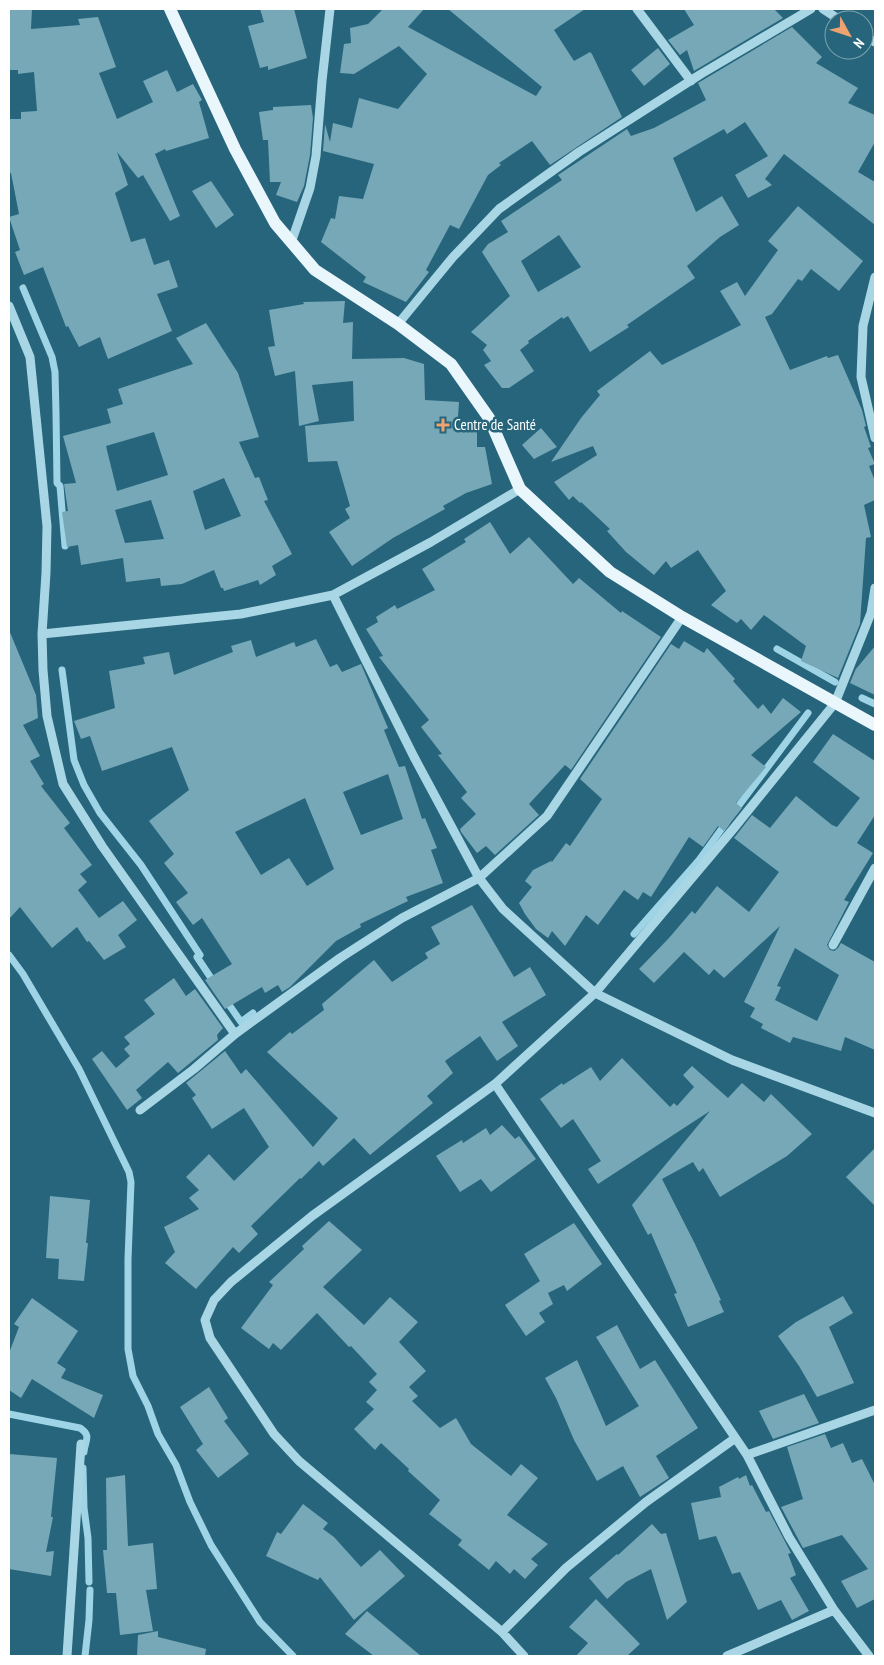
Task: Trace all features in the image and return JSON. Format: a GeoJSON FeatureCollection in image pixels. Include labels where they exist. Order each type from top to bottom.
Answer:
{"type":"FeatureCollection","features":[{"type":"Feature","properties":{"kind":"main road"},"geometry":{"type":"LineString","coordinates":[[170,9],[235,149],[275,223],[315,270],[398,324],[451,364],[489,418],[520,489],[610,572],[682,617],[875,725]]}},
{"type":"Feature","properties":{"kind":"street"},"geometry":{"type":"LineString","coordinates":[[291,243],[310,188],[316,156],[330,9]]}},
{"type":"Feature","properties":{"kind":"street"},"geometry":{"type":"LineString","coordinates":[[637,9],[691,81]]}},
{"type":"Feature","properties":{"kind":"street"},"geometry":{"type":"LineString","coordinates":[[398,324],[453,257],[499,209],[579,152],[691,81],[811,9]]}},
{"type":"Feature","properties":{"kind":"street"},"geometry":{"type":"LineString","coordinates":[[875,277],[863,326],[861,378],[875,438]]}},
{"type":"Feature","properties":{"kind":"street"},"geometry":{"type":"LineString","coordinates":[[9,306],[30,357],[47,526],[42,634],[47,716],[63,784],[102,846],[235,1034]]}},
{"type":"Feature","properties":{"kind":"street"},"geometry":{"type":"LineString","coordinates":[[42,634],[241,614],[334,595],[431,542],[520,489]]}},
{"type":"Feature","properties":{"kind":"street"},"geometry":{"type":"LineString","coordinates":[[524,1656],[502,1632],[299,1460],[280,1441],[210,1338],[206,1320],[214,1300],[231,1282],[312,1216],[495,1084],[595,994],[835,703],[871,613],[875,588]]}},
{"type":"Feature","properties":{"kind":"street"},"geometry":{"type":"LineString","coordinates":[[334,595],[414,756],[479,878],[503,909],[595,994],[732,1060],[875,1114]]}},
{"type":"Feature","properties":{"kind":"street"},"geometry":{"type":"LineString","coordinates":[[140,1110],[194,1069],[235,1034],[340,958],[402,918],[479,878],[547,816],[682,617]]}},
{"type":"Feature","properties":{"kind":"street"},"geometry":{"type":"LineString","coordinates":[[834,945],[875,868]]}},
{"type":"Feature","properties":{"kind":"street"},"geometry":{"type":"LineString","coordinates":[[495,1084],[747,1456],[789,1537],[834,1610],[869,1656]]}},
{"type":"Feature","properties":{"kind":"street"},"geometry":{"type":"LineString","coordinates":[[747,1456],[875,1410]]}},
{"type":"Feature","properties":{"kind":"street"},"geometry":{"type":"LineString","coordinates":[[502,1632],[566,1568],[646,1502],[734,1439]]}},
{"type":"Feature","properties":{"kind":"street"},"geometry":{"type":"LineString","coordinates":[[67,1656],[81,1444]]}},
{"type":"Feature","properties":{"kind":"street"},"geometry":{"type":"LineString","coordinates":[[727,1656],[834,1610]]}},
{"type":"Feature","properties":{"kind":"building"},"geometry":{"type":"Polygon","coordinates":[[[9,9],[32,9],[31,29],[80,25],[78,19],[98,17],[116,67],[99,73],[117,119],[153,102],[143,81],[167,70],[177,92],[193,84],[202,100],[199,102],[209,138],[166,151],[165,149],[155,154],[180,216],[170,221],[143,175],[138,178],[117,152],[128,185],[115,193],[131,242],[145,238],[154,265],[169,260],[178,287],[157,294],[172,331],[108,359],[100,337],[79,347],[68,326],[66,327],[43,267],[24,275],[15,252],[20,250],[9,217],[19,214],[11,173],[9,173],[9,119],[21,119],[21,112],[37,111],[34,72],[18,74],[18,70],[9,70],[9,9]]]}},
{"type":"Feature","properties":{"kind":"building"},"geometry":{"type":"Polygon","coordinates":[[[260,9],[294,9],[307,58],[268,70],[268,66],[260,68],[248,26],[264,22],[260,9]]]}},
{"type":"Feature","properties":{"kind":"building"},"geometry":{"type":"Polygon","coordinates":[[[383,9],[424,9],[408,27],[536,96],[542,87],[448,9],[585,9],[554,30],[574,61],[590,52],[592,54],[622,117],[550,165],[532,141],[499,163],[501,165],[488,175],[459,229],[450,225],[426,270],[429,272],[406,302],[363,282],[366,277],[321,242],[331,218],[335,219],[339,196],[363,199],[374,164],[323,151],[325,124],[330,142],[333,123],[352,128],[359,98],[398,109],[427,74],[399,46],[354,74],[340,73],[344,44],[351,43],[350,28],[368,24],[383,9]]]}},
{"type":"Feature","properties":{"kind":"building"},"geometry":{"type":"Polygon","coordinates":[[[684,9],[774,9],[783,18],[694,71],[687,50],[680,55],[668,40],[694,25],[684,9]]]}},
{"type":"Feature","properties":{"kind":"building"},"geometry":{"type":"Polygon","coordinates":[[[792,27],[822,57],[816,63],[858,88],[848,103],[875,115],[875,142],[858,172],[875,182],[875,225],[784,154],[765,179],[772,185],[748,198],[735,175],[768,156],[745,122],[727,134],[724,129],[673,158],[696,212],[722,196],[739,225],[720,237],[687,266],[695,278],[627,325],[629,327],[590,352],[568,316],[563,319],[562,317],[528,341],[529,343],[520,350],[534,371],[509,388],[502,388],[484,365],[491,361],[483,350],[487,345],[471,332],[510,296],[482,252],[488,244],[508,232],[501,221],[562,180],[558,175],[627,129],[631,136],[654,128],[706,100],[698,83],[792,27]],[[559,235],[521,261],[538,292],[581,267],[559,235]]]}},
{"type":"Feature","properties":{"kind":"building"},"geometry":{"type":"Polygon","coordinates":[[[658,48],[670,64],[644,86],[631,70],[658,48]]]}},
{"type":"Feature","properties":{"kind":"building"},"geometry":{"type":"Polygon","coordinates":[[[311,105],[313,118],[310,155],[304,186],[297,202],[276,195],[281,182],[270,182],[268,140],[263,140],[259,112],[273,110],[273,107],[311,105]]]}},
{"type":"Feature","properties":{"kind":"building"},"geometry":{"type":"Polygon","coordinates":[[[211,181],[234,215],[216,228],[192,191],[211,181]]]}},
{"type":"Feature","properties":{"kind":"building"},"geometry":{"type":"Polygon","coordinates":[[[798,206],[863,261],[839,291],[811,269],[802,281],[798,279],[772,314],[765,317],[790,370],[827,356],[828,358],[838,355],[862,410],[866,426],[864,427],[871,447],[868,448],[875,464],[869,466],[875,481],[875,500],[864,505],[871,537],[866,538],[860,624],[838,678],[801,661],[806,646],[764,615],[751,630],[741,619],[737,623],[711,605],[726,591],[698,550],[671,568],[666,561],[654,575],[626,552],[607,531],[610,529],[581,502],[573,496],[569,500],[554,482],[597,455],[593,446],[551,462],[581,418],[600,395],[597,391],[650,351],[662,365],[741,325],[720,291],[737,282],[745,296],[778,250],[768,241],[798,206]]]}},
{"type":"Feature","properties":{"kind":"building"},"geometry":{"type":"Polygon","coordinates":[[[345,301],[343,323],[353,322],[352,359],[404,358],[424,364],[425,400],[459,402],[457,430],[477,431],[477,447],[485,447],[492,484],[466,493],[443,506],[445,509],[393,538],[352,566],[329,532],[350,518],[345,509],[350,506],[337,461],[308,462],[305,426],[354,421],[353,381],[312,385],[319,421],[299,426],[295,371],[275,376],[268,347],[275,346],[269,310],[304,304],[303,302],[345,301]]]}},
{"type":"Feature","properties":{"kind":"building"},"geometry":{"type":"Polygon","coordinates":[[[206,323],[238,373],[259,437],[239,442],[255,478],[259,477],[268,500],[264,501],[292,554],[272,566],[276,575],[260,585],[258,580],[224,591],[214,570],[182,584],[161,586],[160,578],[126,582],[123,558],[81,565],[78,545],[67,547],[62,512],[68,511],[64,484],[76,483],[63,436],[111,423],[107,409],[123,404],[118,389],[193,364],[176,338],[206,323]],[[154,432],[106,446],[117,491],[168,475],[154,432]],[[224,478],[193,491],[205,530],[241,516],[224,478]],[[151,500],[115,510],[125,543],[164,539],[151,500]]]}},
{"type":"Feature","properties":{"kind":"building"},"geometry":{"type":"Polygon","coordinates":[[[541,428],[557,447],[534,459],[522,445],[541,428]]]}},
{"type":"Feature","properties":{"kind":"building"},"geometry":{"type":"Polygon","coordinates":[[[490,522],[510,554],[529,537],[573,584],[579,578],[621,613],[622,611],[661,637],[571,770],[565,765],[529,804],[539,815],[495,855],[486,846],[477,853],[461,832],[460,829],[476,814],[461,798],[467,792],[438,755],[442,754],[421,727],[429,720],[379,657],[383,656],[366,629],[378,622],[376,617],[395,605],[397,609],[435,590],[422,569],[466,542],[464,539],[490,522]]]}},
{"type":"Feature","properties":{"kind":"building"},"geometry":{"type":"Polygon","coordinates":[[[9,630],[36,695],[38,718],[23,725],[40,756],[30,761],[44,784],[41,786],[70,823],[64,828],[92,865],[80,874],[87,882],[78,890],[99,918],[123,901],[137,920],[118,935],[126,947],[104,960],[89,941],[87,942],[77,927],[52,948],[20,907],[9,919],[9,630]]]}},
{"type":"Feature","properties":{"kind":"building"},"geometry":{"type":"Polygon","coordinates":[[[316,639],[330,667],[337,664],[342,672],[361,664],[388,728],[384,730],[399,767],[405,766],[422,819],[425,818],[437,848],[431,850],[443,883],[406,897],[408,901],[360,924],[361,927],[336,941],[290,987],[282,992],[278,985],[265,993],[262,987],[225,1009],[205,980],[232,964],[202,918],[193,925],[176,902],[188,893],[164,863],[174,854],[149,821],[189,790],[172,747],[102,771],[90,736],[81,739],[74,721],[115,708],[109,671],[145,664],[143,657],[169,652],[174,675],[233,652],[231,646],[251,640],[256,657],[294,642],[296,647],[316,639]],[[388,774],[343,792],[361,835],[403,819],[388,774]],[[305,798],[235,832],[261,875],[289,858],[307,886],[334,869],[305,798]]]}},
{"type":"Feature","properties":{"kind":"building"},"geometry":{"type":"Polygon","coordinates":[[[684,641],[704,653],[707,648],[735,679],[733,681],[758,709],[763,704],[771,714],[783,698],[801,712],[751,755],[766,767],[736,803],[742,808],[724,831],[718,826],[703,847],[689,837],[651,897],[643,892],[638,900],[624,890],[598,925],[586,915],[565,946],[552,931],[548,938],[536,929],[525,914],[519,903],[532,887],[525,881],[533,870],[552,862],[566,843],[570,846],[602,799],[580,779],[671,644],[679,649],[684,641]]]}},
{"type":"Feature","properties":{"kind":"building"},"geometry":{"type":"Polygon","coordinates":[[[875,646],[875,695],[850,683],[857,666],[856,669],[875,646]]]}},
{"type":"Feature","properties":{"kind":"building"},"geometry":{"type":"Polygon","coordinates":[[[833,734],[875,761],[875,815],[857,843],[873,853],[844,900],[849,902],[827,945],[830,950],[834,951],[841,943],[875,962],[875,1050],[845,1037],[841,1051],[793,1037],[790,1043],[761,1028],[763,1024],[750,1017],[755,1008],[744,1002],[780,926],[724,978],[714,969],[709,975],[684,952],[654,983],[639,969],[692,911],[695,914],[717,886],[749,912],[779,872],[734,838],[752,815],[770,828],[796,796],[837,827],[860,798],[813,762],[833,734]],[[795,948],[777,986],[781,987],[775,1000],[817,1021],[839,975],[795,948]]]}},
{"type":"Feature","properties":{"kind":"building"},"geometry":{"type":"Polygon","coordinates":[[[472,905],[514,977],[530,967],[546,995],[502,1022],[518,1046],[497,1061],[480,1036],[445,1061],[453,1073],[427,1096],[433,1103],[370,1155],[354,1138],[323,1166],[319,1161],[251,1226],[258,1234],[239,1253],[233,1247],[196,1289],[165,1263],[175,1252],[164,1227],[199,1209],[189,1198],[199,1190],[186,1177],[209,1154],[234,1181],[269,1147],[244,1108],[212,1129],[192,1098],[196,1095],[186,1083],[225,1051],[241,1074],[246,1069],[313,1147],[338,1118],[267,1052],[290,1032],[292,1034],[324,1010],[322,1004],[374,960],[392,982],[428,958],[425,953],[440,944],[431,927],[472,905]]]}},
{"type":"Feature","properties":{"kind":"building"},"geometry":{"type":"Polygon","coordinates":[[[174,978],[186,996],[195,989],[223,1028],[217,1035],[218,1040],[178,1073],[168,1062],[136,1090],[142,1098],[127,1110],[92,1059],[102,1051],[116,1068],[130,1056],[124,1049],[130,1044],[124,1037],[155,1014],[144,1000],[174,978]]]}},
{"type":"Feature","properties":{"kind":"building"},"geometry":{"type":"Polygon","coordinates":[[[622,1058],[670,1107],[674,1103],[677,1106],[694,1087],[683,1075],[692,1066],[728,1098],[742,1083],[764,1102],[771,1094],[812,1134],[787,1156],[720,1197],[703,1168],[699,1172],[693,1162],[662,1179],[695,1244],[721,1300],[719,1301],[724,1312],[688,1327],[674,1294],[677,1293],[651,1233],[648,1235],[632,1205],[710,1111],[598,1184],[588,1169],[601,1161],[573,1119],[561,1128],[540,1099],[562,1083],[563,1085],[591,1067],[600,1081],[622,1058]]]}},
{"type":"Feature","properties":{"kind":"building"},"geometry":{"type":"Polygon","coordinates":[[[502,1125],[515,1139],[519,1136],[536,1159],[491,1192],[481,1179],[460,1192],[436,1156],[462,1140],[463,1143],[486,1128],[490,1135],[502,1125]]]}},
{"type":"Feature","properties":{"kind":"building"},"geometry":{"type":"Polygon","coordinates":[[[875,1148],[875,1206],[846,1177],[875,1148]]]}},
{"type":"Feature","properties":{"kind":"building"},"geometry":{"type":"Polygon","coordinates":[[[50,1196],[90,1200],[84,1281],[58,1279],[59,1259],[46,1258],[50,1196]]]}},
{"type":"Feature","properties":{"kind":"building"},"geometry":{"type":"Polygon","coordinates":[[[329,1221],[362,1250],[323,1287],[364,1325],[390,1297],[418,1322],[399,1342],[426,1371],[409,1387],[418,1396],[412,1401],[440,1428],[456,1418],[471,1444],[511,1476],[521,1464],[538,1478],[507,1515],[548,1544],[531,1559],[538,1565],[525,1579],[514,1569],[510,1574],[496,1561],[489,1570],[458,1545],[462,1540],[429,1514],[440,1500],[381,1443],[375,1450],[354,1429],[374,1409],[366,1402],[377,1390],[369,1382],[377,1374],[317,1313],[281,1350],[273,1343],[269,1349],[241,1328],[273,1285],[269,1282],[304,1249],[302,1246],[329,1221]]]}},
{"type":"Feature","properties":{"kind":"building"},"geometry":{"type":"Polygon","coordinates":[[[574,1223],[602,1264],[567,1291],[564,1285],[548,1293],[553,1304],[539,1313],[545,1322],[526,1336],[505,1305],[540,1281],[524,1254],[574,1223]]]}},
{"type":"Feature","properties":{"kind":"building"},"geometry":{"type":"Polygon","coordinates":[[[843,1296],[853,1313],[829,1327],[854,1383],[817,1397],[799,1366],[778,1336],[796,1322],[843,1296]]]}},
{"type":"Feature","properties":{"kind":"building"},"geometry":{"type":"Polygon","coordinates":[[[32,1298],[78,1331],[57,1363],[66,1369],[61,1378],[103,1395],[94,1418],[32,1379],[21,1398],[9,1390],[9,1353],[19,1327],[14,1324],[32,1298]]]}},
{"type":"Feature","properties":{"kind":"building"},"geometry":{"type":"Polygon","coordinates":[[[617,1325],[640,1369],[655,1360],[698,1428],[656,1456],[669,1478],[640,1497],[623,1466],[597,1481],[574,1440],[545,1378],[577,1360],[606,1426],[639,1406],[596,1337],[617,1325]]]}},
{"type":"Feature","properties":{"kind":"building"},"geometry":{"type":"Polygon","coordinates":[[[209,1387],[228,1418],[224,1421],[249,1454],[218,1478],[196,1450],[203,1444],[180,1407],[209,1387]]]}},
{"type":"Feature","properties":{"kind":"building"},"geometry":{"type":"Polygon","coordinates":[[[804,1394],[819,1423],[773,1439],[759,1411],[804,1394]]]}},
{"type":"Feature","properties":{"kind":"building"},"geometry":{"type":"Polygon","coordinates":[[[825,1434],[831,1448],[843,1443],[852,1463],[862,1459],[875,1485],[875,1599],[857,1608],[841,1581],[868,1569],[842,1535],[803,1548],[781,1507],[803,1499],[787,1447],[825,1434]]]}},
{"type":"Feature","properties":{"kind":"building"},"geometry":{"type":"Polygon","coordinates":[[[9,1454],[57,1458],[51,1517],[53,1517],[46,1552],[54,1551],[51,1576],[9,1569],[9,1454]]]}},
{"type":"Feature","properties":{"kind":"building"},"geometry":{"type":"Polygon","coordinates":[[[125,1475],[128,1546],[153,1543],[157,1589],[146,1590],[153,1631],[120,1635],[116,1593],[107,1593],[103,1550],[107,1550],[106,1478],[125,1475]]]}},
{"type":"Feature","properties":{"kind":"building"},"geometry":{"type":"Polygon","coordinates":[[[746,1475],[750,1486],[752,1485],[766,1512],[769,1511],[791,1553],[788,1554],[796,1575],[790,1578],[809,1611],[792,1620],[781,1600],[758,1610],[740,1572],[732,1574],[716,1536],[699,1540],[691,1503],[721,1497],[719,1487],[746,1475]]]}},
{"type":"Feature","properties":{"kind":"building"},"geometry":{"type":"Polygon","coordinates":[[[303,1504],[328,1523],[323,1529],[334,1537],[361,1567],[380,1550],[405,1576],[354,1620],[320,1577],[318,1580],[266,1556],[277,1532],[281,1534],[303,1504]]]}},
{"type":"Feature","properties":{"kind":"building"},"geometry":{"type":"Polygon","coordinates":[[[652,1524],[661,1534],[666,1533],[687,1602],[667,1620],[651,1569],[626,1582],[607,1599],[589,1578],[652,1524]]]}},
{"type":"Feature","properties":{"kind":"building"},"geometry":{"type":"Polygon","coordinates":[[[596,1599],[640,1644],[627,1656],[576,1656],[588,1643],[569,1627],[596,1599]]]}},
{"type":"Feature","properties":{"kind":"building"},"geometry":{"type":"Polygon","coordinates":[[[367,1611],[421,1656],[374,1656],[345,1634],[367,1611]]]}},
{"type":"Feature","properties":{"kind":"building"},"geometry":{"type":"Polygon","coordinates":[[[158,1631],[158,1637],[206,1649],[205,1656],[137,1656],[138,1635],[158,1631]]]}},
{"type":"Feature","properties":{"kind":"waterway"},"geometry":{"type":"LineString","coordinates":[[23,288],[52,357],[55,372],[57,483],[60,486],[65,546]]}},
{"type":"Feature","properties":{"kind":"waterway"},"geometry":{"type":"LineString","coordinates":[[777,649],[835,682]]}},
{"type":"Feature","properties":{"kind":"waterway"},"geometry":{"type":"LineString","coordinates":[[62,670],[74,760],[84,785],[100,813],[141,865],[200,955],[197,957],[215,984]]}},
{"type":"Feature","properties":{"kind":"waterway"},"geometry":{"type":"LineString","coordinates":[[862,698],[875,704]]}},
{"type":"Feature","properties":{"kind":"waterway"},"geometry":{"type":"LineString","coordinates":[[734,812],[808,713]]}},
{"type":"Feature","properties":{"kind":"waterway"},"geometry":{"type":"LineString","coordinates":[[634,934],[699,860],[726,823]]}},
{"type":"Feature","properties":{"kind":"waterway"},"geometry":{"type":"LineString","coordinates":[[9,955],[23,974],[79,1069],[129,1172],[131,1182],[128,1259],[128,1349],[133,1376],[148,1406],[158,1434],[176,1465],[190,1502],[211,1545],[260,1622],[293,1656]]}},
{"type":"Feature","properties":{"kind":"waterway"},"geometry":{"type":"LineString","coordinates":[[225,999],[241,1022],[253,1013]]}},
{"type":"Feature","properties":{"kind":"waterway"},"geometry":{"type":"LineString","coordinates":[[9,1414],[80,1428],[87,1436],[84,1452]]}},
{"type":"Feature","properties":{"kind":"waterway"},"geometry":{"type":"LineString","coordinates":[[83,1468],[89,1582]]}},
{"type":"Feature","properties":{"kind":"waterway"},"geometry":{"type":"LineString","coordinates":[[85,1656],[90,1590]]}},
{"type":"Feature","properties":{"kind":"place","name":"Centre de Santé"},"geometry":{"type":"Point","coordinates":[443,425]}}]}
